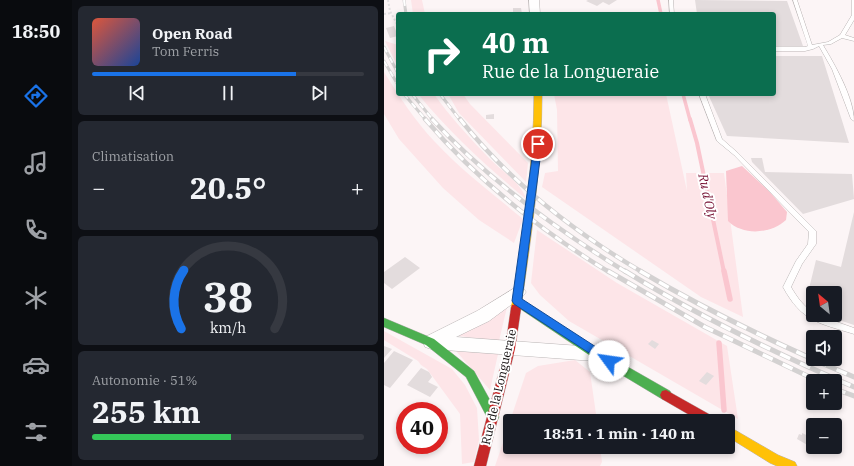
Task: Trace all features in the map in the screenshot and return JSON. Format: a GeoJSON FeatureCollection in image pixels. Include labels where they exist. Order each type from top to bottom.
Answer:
{"type":"FeatureCollection","features":[{"type":"Feature","properties":{"kind":"street"},"geometry":{"type":"LineString","coordinates":[[534,0],[535,12]]}},
{"type":"Feature","properties":{"kind":"street","name":"Rue de la Longueraie"},"geometry":{"type":"LineString","coordinates":[[480,466],[510,349],[536,169],[539,132],[538,96]]}},
{"type":"Feature","properties":{"kind":"street"},"geometry":{"type":"LineString","coordinates":[[430,342],[483,316],[518,296],[596,354],[698,414]]}},
{"type":"Feature","properties":{"kind":"street"},"geometry":{"type":"LineString","coordinates":[[384,322],[430,342],[470,374],[493,417]]}},
{"type":"Feature","properties":{"kind":"street"},"geometry":{"type":"LineString","coordinates":[[430,342],[510,349],[596,354]]}},
{"type":"Feature","properties":{"kind":"street"},"geometry":{"type":"LineString","coordinates":[[735,435],[774,459],[791,466]]}},
{"type":"Feature","properties":{"kind":"lane"},"geometry":{"type":"LineString","coordinates":[[671,0],[672,12]]}},
{"type":"Feature","properties":{"kind":"lane"},"geometry":{"type":"LineString","coordinates":[[795,0],[811,48]]}},
{"type":"Feature","properties":{"kind":"lane"},"geometry":{"type":"LineString","coordinates":[[776,49],[811,48],[820,44],[829,43],[842,36],[854,15],[852,2]]}},
{"type":"Feature","properties":{"kind":"lane"},"geometry":{"type":"LineString","coordinates":[[842,36],[854,40]]}},
{"type":"Feature","properties":{"kind":"lane"},"geometry":{"type":"LineString","coordinates":[[820,44],[835,69],[854,120]]}},
{"type":"Feature","properties":{"kind":"lane"},"geometry":{"type":"LineString","coordinates":[[703,96],[719,140],[736,154],[813,231],[812,244],[798,263],[787,287],[795,302],[811,318],[854,331]]}},
{"type":"Feature","properties":{"kind":"path"},"geometry":{"type":"LineString","coordinates":[[388,0],[391,13],[396,22]]}},
{"type":"Feature","properties":{"kind":"path"},"geometry":{"type":"LineString","coordinates":[[384,14],[391,13]]}},
{"type":"Feature","properties":{"kind":"shaded area"},"geometry":{"type":"Polygon","coordinates":[[[411,0],[422,0],[425,12],[413,12],[411,0]]]}},
{"type":"Feature","properties":{"kind":"shaded area"},"geometry":{"type":"Polygon","coordinates":[[[385,41],[396,44],[396,63],[385,41]]]}},
{"type":"Feature","properties":{"kind":"shaded area"},"geometry":{"type":"Polygon","coordinates":[[[384,72],[396,91],[396,96],[399,96],[435,142],[466,172],[523,219],[514,243],[479,220],[443,188],[399,139],[384,114],[384,72]]]}},
{"type":"Feature","properties":{"kind":"shaded area"},"geometry":{"type":"Polygon","coordinates":[[[420,96],[436,96],[453,119],[474,142],[520,187],[526,199],[469,149],[420,96]]]}},
{"type":"Feature","properties":{"kind":"shaded area"},"geometry":{"type":"Polygon","coordinates":[[[449,96],[464,96],[470,104],[528,163],[526,182],[459,113],[449,96]]]}},
{"type":"Feature","properties":{"kind":"shaded area"},"geometry":{"type":"Polygon","coordinates":[[[554,96],[666,96],[687,191],[686,173],[724,173],[743,317],[701,297],[542,187],[545,173],[558,171],[557,110],[554,96]]]}},
{"type":"Feature","properties":{"kind":"shaded area"},"geometry":{"type":"Polygon","coordinates":[[[742,166],[770,192],[787,212],[786,220],[780,225],[765,230],[749,231],[734,226],[728,221],[726,171],[742,166]]]}},
{"type":"Feature","properties":{"kind":"shaded area"},"geometry":{"type":"Polygon","coordinates":[[[537,230],[617,283],[727,346],[738,419],[735,417],[735,414],[729,414],[569,321],[540,295],[531,283],[537,230]]]}},
{"type":"Feature","properties":{"kind":"shaded area"},"geometry":{"type":"Polygon","coordinates":[[[507,307],[499,341],[459,336],[461,331],[507,307]]]}},
{"type":"Feature","properties":{"kind":"shaded area"},"geometry":{"type":"Polygon","coordinates":[[[384,331],[452,369],[465,385],[477,408],[479,440],[474,462],[462,464],[460,414],[427,369],[418,361],[384,340],[384,331]]]}},
{"type":"Feature","properties":{"kind":"shaded area"},"geometry":{"type":"Polygon","coordinates":[[[456,351],[498,354],[490,390],[456,351]]]}},
{"type":"Feature","properties":{"kind":"shaded area"},"geometry":{"type":"Polygon","coordinates":[[[575,360],[590,372],[596,414],[512,414],[526,373],[538,366],[575,360]]]}},
{"type":"Feature","properties":{"kind":"shaded area"},"geometry":{"type":"Polygon","coordinates":[[[503,443],[503,454],[601,454],[602,462],[600,466],[495,466],[503,443]]]}},
{"type":"Feature","properties":{"kind":"building"},"geometry":{"type":"Polygon","coordinates":[[[617,0],[609,5],[603,2],[597,6],[586,1],[617,0]]]}},
{"type":"Feature","properties":{"kind":"building"},"geometry":{"type":"Polygon","coordinates":[[[695,0],[787,1],[803,46],[776,46],[776,12],[697,12],[695,0]]]}},
{"type":"Feature","properties":{"kind":"building"},"geometry":{"type":"Polygon","coordinates":[[[513,8],[521,8],[522,12],[513,12],[513,8]]]}},
{"type":"Feature","properties":{"kind":"building"},"geometry":{"type":"Polygon","coordinates":[[[394,26],[396,36],[390,38],[386,28],[394,26]]]}},
{"type":"Feature","properties":{"kind":"building"},"geometry":{"type":"Polygon","coordinates":[[[776,56],[822,56],[849,143],[727,136],[709,96],[776,96],[776,56]]]}},
{"type":"Feature","properties":{"kind":"building"},"geometry":{"type":"Polygon","coordinates":[[[494,114],[494,119],[486,119],[486,115],[494,114]]]}},
{"type":"Feature","properties":{"kind":"building"},"geometry":{"type":"Polygon","coordinates":[[[751,158],[762,158],[765,172],[852,174],[854,199],[803,214],[752,162],[751,158]]]}},
{"type":"Feature","properties":{"kind":"building"},"geometry":{"type":"Polygon","coordinates":[[[854,212],[854,325],[842,321],[842,286],[810,286],[816,260],[841,267],[854,212]]]}},
{"type":"Feature","properties":{"kind":"building"},"geometry":{"type":"Polygon","coordinates":[[[405,257],[420,268],[392,289],[384,283],[384,272],[405,257]]]}},
{"type":"Feature","properties":{"kind":"building"},"geometry":{"type":"Polygon","coordinates":[[[652,340],[659,344],[655,349],[648,344],[652,340]]]}},
{"type":"Feature","properties":{"kind":"building"},"geometry":{"type":"Polygon","coordinates":[[[384,346],[392,349],[384,358],[384,346]]]}},
{"type":"Feature","properties":{"kind":"building"},"geometry":{"type":"Polygon","coordinates":[[[394,351],[413,360],[390,388],[384,385],[384,363],[394,351]]]}},
{"type":"Feature","properties":{"kind":"building"},"geometry":{"type":"Polygon","coordinates":[[[421,368],[429,372],[432,377],[428,382],[438,387],[430,397],[407,385],[421,368]]]}},
{"type":"Feature","properties":{"kind":"building"},"geometry":{"type":"Polygon","coordinates":[[[707,372],[714,376],[706,385],[699,381],[707,372]]]}},
{"type":"Feature","properties":{"kind":"building"},"geometry":{"type":"Polygon","coordinates":[[[802,433],[806,435],[806,444],[797,439],[799,434],[802,435],[802,433]]]}},
{"type":"Feature","properties":{"kind":"waterway","name":"Ru d'Oly"},"geometry":{"type":"LineString","coordinates":[[658,0],[661,12]]}},
{"type":"Feature","properties":{"kind":"waterway","name":"Ru d'Oly"},"geometry":{"type":"LineString","coordinates":[[684,96],[690,120]]}},
{"type":"Feature","properties":{"kind":"waterway","name":"Ru d'Oly"},"geometry":{"type":"LineString","coordinates":[[690,119],[697,143],[724,272]]}},
{"type":"Feature","properties":{"kind":"waterway","name":"Ru d'Oly"},"geometry":{"type":"LineString","coordinates":[[724,271],[730,299]]}},
{"type":"Feature","properties":{"kind":"waterway","name":"Ru d'Oly"},"geometry":{"type":"LineString","coordinates":[[719,343],[724,410]]}},
{"type":"Feature","properties":{"kind":"railway"},"geometry":{"type":"LineString","coordinates":[[404,0],[406,12]]}},
{"type":"Feature","properties":{"kind":"railway"},"geometry":{"type":"LineString","coordinates":[[384,47],[396,69]]}},
{"type":"Feature","properties":{"kind":"railway"},"geometry":{"type":"LineString","coordinates":[[384,61],[396,82]]}},
{"type":"Feature","properties":{"kind":"railway"},"geometry":{"type":"LineString","coordinates":[[406,96],[426,120]]}},
{"type":"Feature","properties":{"kind":"railway"},"geometry":{"type":"LineString","coordinates":[[414,96],[433,120]]}},
{"type":"Feature","properties":{"kind":"railway"},"geometry":{"type":"LineString","coordinates":[[442,96],[460,120]]}},
{"type":"Feature","properties":{"kind":"railway"},"geometry":{"type":"LineString","coordinates":[[425,119],[466,163],[511,203],[559,239],[609,272]]}},
{"type":"Feature","properties":{"kind":"railway"},"geometry":{"type":"LineString","coordinates":[[460,119],[479,142],[521,184],[544,204],[592,240],[642,272]]}},
{"type":"Feature","properties":{"kind":"railway"},"geometry":{"type":"LineString","coordinates":[[433,120],[476,163],[524,202],[574,239],[626,272]]}},
{"type":"Feature","properties":{"kind":"railway"},"geometry":{"type":"LineString","coordinates":[[608,271],[705,327],[806,375]]}},
{"type":"Feature","properties":{"kind":"railway"},"geometry":{"type":"LineString","coordinates":[[625,271],[709,319],[795,361],[854,387]]}},
{"type":"Feature","properties":{"kind":"railway"},"geometry":{"type":"LineString","coordinates":[[640,271],[746,328],[854,377]]}},
{"type":"Feature","properties":{"kind":"railway"},"geometry":{"type":"LineString","coordinates":[[842,392],[854,396]]}},
{"type":"Feature","properties":{"kind":"traffic: fast"},"geometry":{"type":"LineString","coordinates":[[517,301],[596,354],[666,395]]}},
{"type":"Feature","properties":{"kind":"traffic: fast"},"geometry":{"type":"LineString","coordinates":[[384,322],[430,342],[470,374],[493,417]]}},
{"type":"Feature","properties":{"kind":"traffic: slow"},"geometry":{"type":"LineString","coordinates":[[516,308],[535,175],[538,96]]}},
{"type":"Feature","properties":{"kind":"traffic: slow"},"geometry":{"type":"LineString","coordinates":[[735,435],[774,459],[791,466]]}},
{"type":"Feature","properties":{"kind":"traffic: jam"},"geometry":{"type":"LineString","coordinates":[[480,466],[510,349],[516,308]]}},
{"type":"Feature","properties":{"kind":"traffic: jam"},"geometry":{"type":"LineString","coordinates":[[666,395],[698,414]]}},
{"type":"Feature","properties":{"kind":"route"},"geometry":{"type":"LineString","coordinates":[[538,144],[536,169],[517,301],[596,354],[609,361]]}}]}
